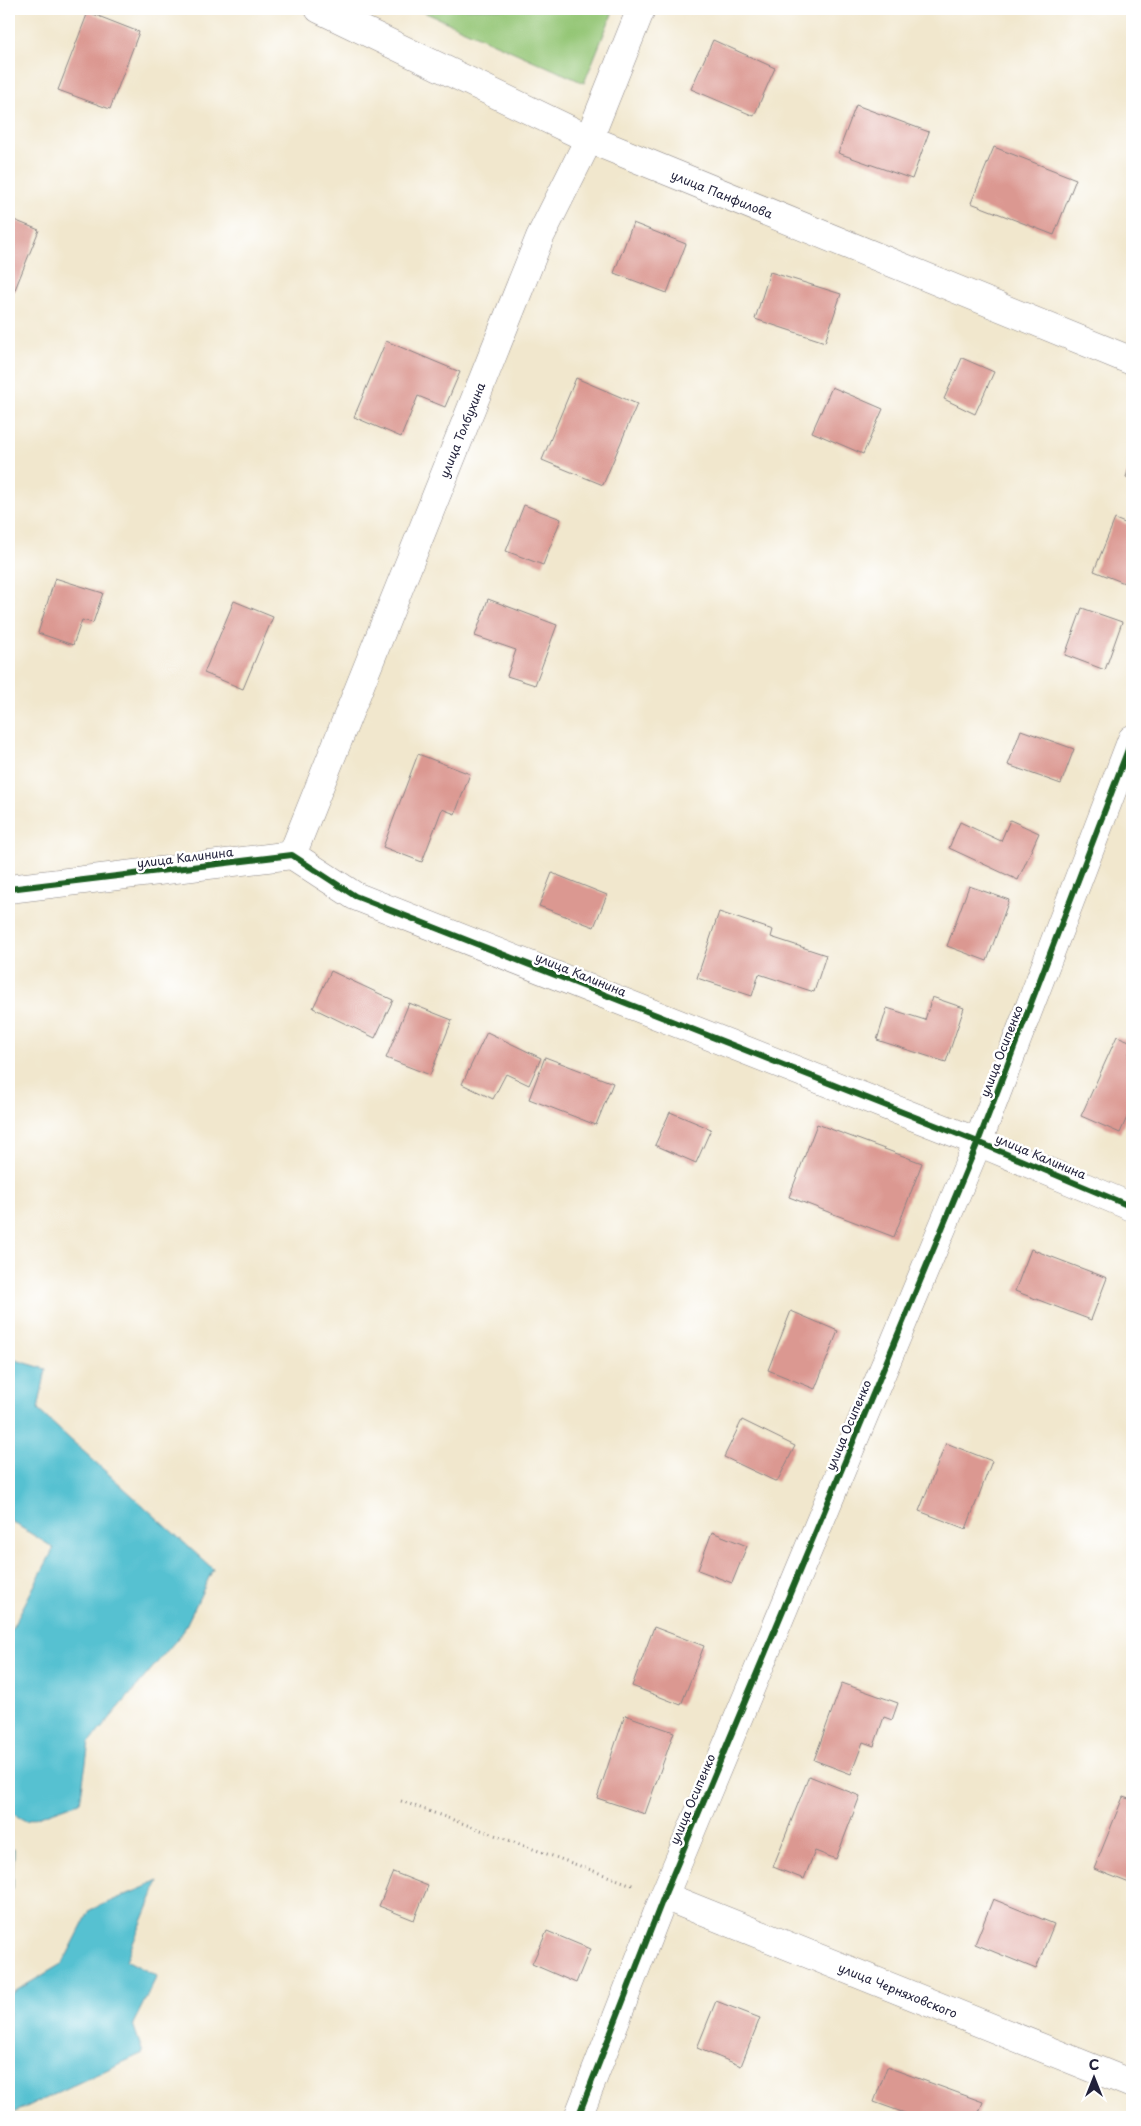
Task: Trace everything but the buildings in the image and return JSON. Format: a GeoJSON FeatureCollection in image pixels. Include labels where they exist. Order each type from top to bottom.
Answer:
{"type":"FeatureCollection","features":[{"type":"Feature","properties":{"kind":"street","name":"улица Панфилова"},"geometry":{"type":"LineString","coordinates":[[320,9],[589,139],[1132,361]]}},
{"type":"Feature","properties":{"kind":"street","name":"улица Толбухина"},"geometry":{"type":"LineString","coordinates":[[292,855],[540,237],[589,139],[641,9]]}},
{"type":"Feature","properties":{"kind":"street","name":"улица Осипенко"},"geometry":{"type":"LineString","coordinates":[[578,2117],[664,1896],[978,1142],[1132,739]]}},
{"type":"Feature","properties":{"kind":"street","name":"улица Калинина"},"geometry":{"type":"LineString","coordinates":[[9,889],[292,855],[355,896],[978,1142],[1132,1207]]}},
{"type":"Feature","properties":{"kind":"street","name":"улица Черняховского"},"geometry":{"type":"LineString","coordinates":[[664,1896],[1132,2084]]}},
{"type":"Feature","properties":{"kind":"path"},"geometry":{"type":"LineString","coordinates":[[401,1801],[664,1896]]}},
{"type":"Feature","properties":{"kind":"green space"},"geometry":{"type":"Polygon","coordinates":[[[417,9],[614,9],[584,83],[417,9]]]}},
{"type":"Feature","properties":{"kind":"water"},"geometry":{"type":"Polygon","coordinates":[[[9,1358],[46,1369],[38,1410],[213,1569],[183,1632],[89,1743],[80,1802],[26,1821],[9,1812],[9,1634],[54,1548],[9,1520],[9,1358]]]}},
{"type":"Feature","properties":{"kind":"water"},"geometry":{"type":"Polygon","coordinates":[[[14,1849],[13,1888],[9,1894],[9,1850],[14,1849]]]}},
{"type":"Feature","properties":{"kind":"water"},"geometry":{"type":"Polygon","coordinates":[[[159,1881],[126,1960],[157,1976],[133,2024],[143,2053],[9,2115],[9,1995],[63,1963],[90,1910],[159,1881]]]}},
{"type":"Feature","properties":{"kind":"cycle path"},"geometry":{"type":"LineString","coordinates":[[578,2117],[664,1896],[978,1142],[1132,739]]}},
{"type":"Feature","properties":{"kind":"cycle path"},"geometry":{"type":"LineString","coordinates":[[9,889],[292,855],[355,896],[978,1142],[1132,1207]]}}]}
